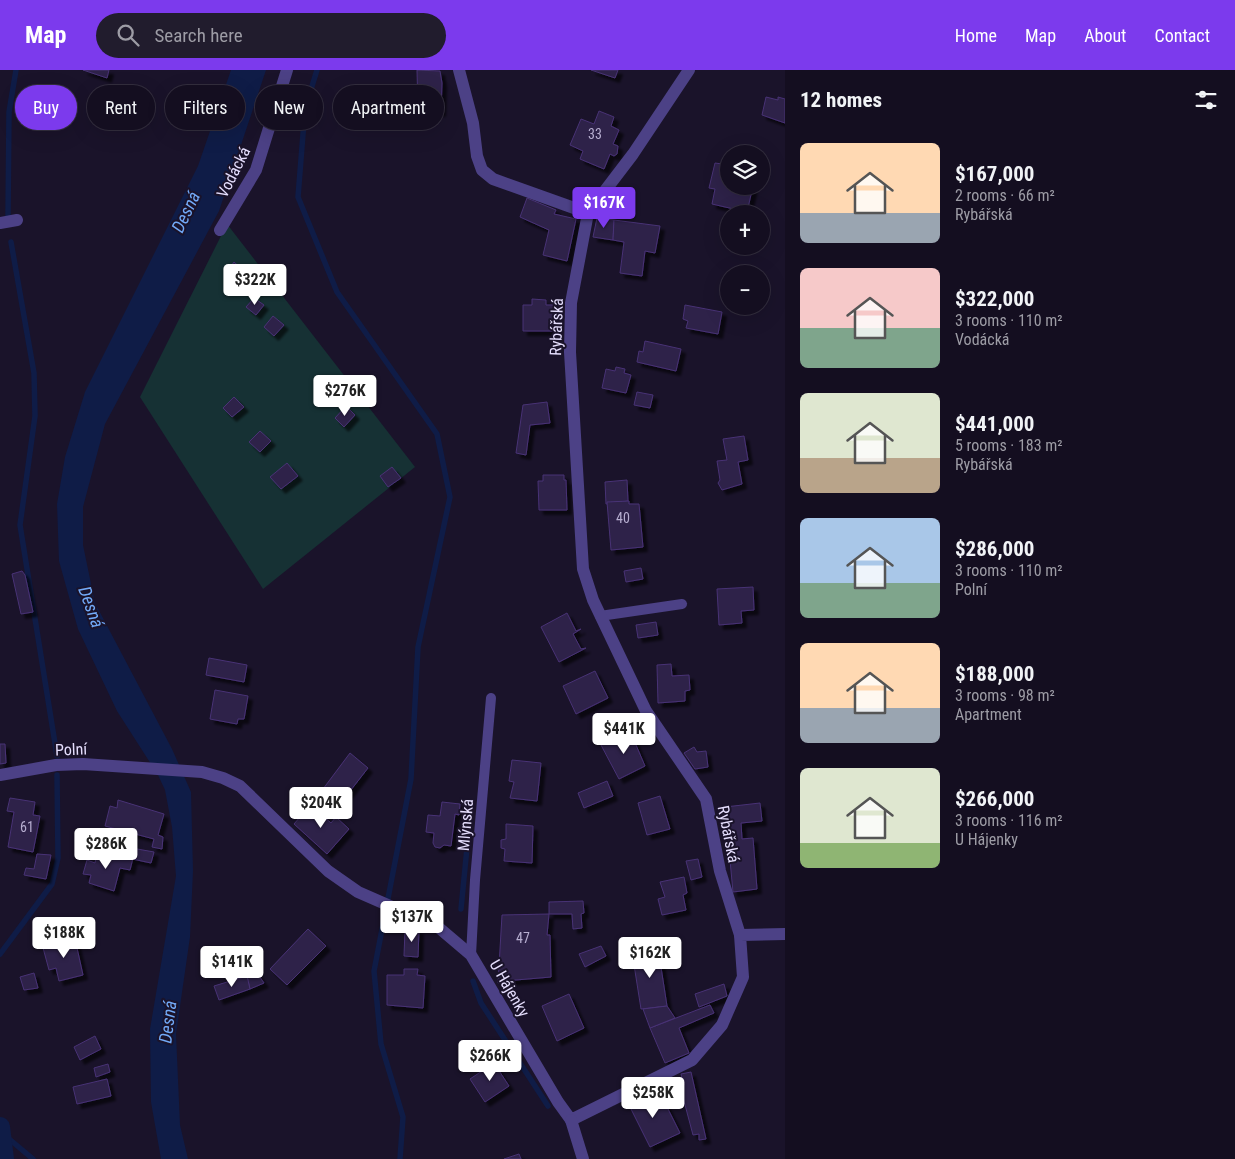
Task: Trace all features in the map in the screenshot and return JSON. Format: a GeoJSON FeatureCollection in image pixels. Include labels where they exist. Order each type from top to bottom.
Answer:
{"type":"FeatureCollection","features":[{"type":"Feature","properties":{"kind":"street","name":"Vodácká"},"geometry":{"type":"LineString","coordinates":[[220,230],[256,170],[287,70]]}},
{"type":"Feature","properties":{"kind":"street"},"geometry":{"type":"LineString","coordinates":[[459,70],[473,123],[477,156],[482,170],[493,179],[588,213]]}},
{"type":"Feature","properties":{"kind":"street","name":"Rybářská"},"geometry":{"type":"LineString","coordinates":[[689,70],[633,154],[588,213],[571,303],[570,352],[583,569],[600,616],[646,711],[706,799],[720,871],[740,935]]}},
{"type":"Feature","properties":{"kind":"street"},"geometry":{"type":"LineString","coordinates":[[0,223],[17,220]]}},
{"type":"Feature","properties":{"kind":"street","name":"Polní"},"geometry":{"type":"LineString","coordinates":[[0,775],[56,765],[144,768]]}},
{"type":"Feature","properties":{"kind":"street","name":"U Hájenky"},"geometry":{"type":"LineString","coordinates":[[144,768],[202,772],[223,778],[240,786],[328,871],[358,892],[438,926],[471,955],[558,1102],[571,1120],[583,1159]]}},
{"type":"Feature","properties":{"kind":"street"},"geometry":{"type":"LineString","coordinates":[[571,1120],[692,1060],[722,1025],[744,977],[740,935],[785,934]]}},
{"type":"Feature","properties":{"kind":"lane"},"geometry":{"type":"LineString","coordinates":[[600,616],[682,604]]}},
{"type":"Feature","properties":{"kind":"lane","name":"Mlýnská"},"geometry":{"type":"LineString","coordinates":[[471,955],[475,880],[491,698]]}},
{"type":"Feature","properties":{"kind":"green space"},"geometry":{"type":"Polygon","coordinates":[[[227,224],[415,467],[263,589],[140,397],[227,224]]]}},
{"type":"Feature","properties":{"kind":"water","name":"Desná"},"geometry":{"type":"Polygon","coordinates":[[[231,70],[266,70],[261,85],[255,85],[255,103],[219,211],[105,424],[83,507],[83,545],[95,603],[172,749],[191,792],[193,871],[190,937],[176,1034],[180,1125],[188,1159],[161,1159],[151,1102],[150,1029],[176,876],[172,827],[165,790],[158,775],[117,711],[78,629],[59,561],[57,504],[65,457],[85,392],[198,166],[210,130],[245,130],[245,85],[226,85],[231,70]]]}},
{"type":"Feature","properties":{"kind":"building"},"geometry":{"type":"Polygon","coordinates":[[[83,70],[109,70],[107,78],[83,70]]]}},
{"type":"Feature","properties":{"kind":"building"},"geometry":{"type":"Polygon","coordinates":[[[417,70],[440,71],[442,85],[417,85],[417,70]]]}},
{"type":"Feature","properties":{"kind":"building"},"geometry":{"type":"Polygon","coordinates":[[[591,70],[618,70],[615,78],[591,70]]]}},
{"type":"Feature","properties":{"kind":"building"},"geometry":{"type":"Polygon","coordinates":[[[766,97],[778,100],[778,97],[785,99],[785,123],[762,115],[766,97]]]}},
{"type":"Feature","properties":{"kind":"building"},"geometry":{"type":"Polygon","coordinates":[[[599,111],[614,117],[611,126],[619,130],[613,144],[618,146],[617,154],[614,156],[610,154],[604,169],[580,159],[583,151],[570,145],[581,119],[594,124],[599,111]]]}},
{"type":"Feature","properties":{"kind":"building"},"geometry":{"type":"Polygon","coordinates":[[[715,163],[720,164],[720,195],[751,195],[749,205],[720,206],[712,204],[715,189],[709,188],[715,163]]]}},
{"type":"Feature","properties":{"kind":"building"},"geometry":{"type":"Polygon","coordinates":[[[527,198],[556,210],[554,214],[576,219],[567,261],[543,255],[549,230],[520,217],[527,198]]]}},
{"type":"Feature","properties":{"kind":"building"},"geometry":{"type":"Polygon","coordinates":[[[597,218],[614,220],[613,240],[593,237],[597,218]]]}},
{"type":"Feature","properties":{"kind":"building"},"geometry":{"type":"Polygon","coordinates":[[[614,220],[660,226],[655,253],[645,251],[642,276],[620,273],[624,242],[613,240],[614,220]]]}},
{"type":"Feature","properties":{"kind":"building"},"geometry":{"type":"Polygon","coordinates":[[[234,262],[244,271],[236,281],[226,273],[234,262]]]}},
{"type":"Feature","properties":{"kind":"building"},"geometry":{"type":"Polygon","coordinates":[[[254,298],[264,305],[256,315],[246,307],[254,298]]]}},
{"type":"Feature","properties":{"kind":"building"},"geometry":{"type":"Polygon","coordinates":[[[532,299],[546,300],[546,305],[553,305],[553,331],[523,331],[523,305],[532,305],[532,299]]]}},
{"type":"Feature","properties":{"kind":"building"},"geometry":{"type":"Polygon","coordinates":[[[685,305],[720,312],[721,315],[718,334],[686,328],[688,321],[683,319],[685,305]]]}},
{"type":"Feature","properties":{"kind":"building"},"geometry":{"type":"Polygon","coordinates":[[[273,316],[284,325],[274,336],[264,327],[273,316]]]}},
{"type":"Feature","properties":{"kind":"building"},"geometry":{"type":"Polygon","coordinates":[[[645,341],[681,349],[676,371],[637,362],[639,351],[643,352],[645,341]]]}},
{"type":"Feature","properties":{"kind":"building"},"geometry":{"type":"Polygon","coordinates":[[[616,367],[625,369],[624,373],[631,375],[626,393],[602,388],[606,369],[615,371],[616,367]]]}},
{"type":"Feature","properties":{"kind":"building"},"geometry":{"type":"Polygon","coordinates":[[[637,392],[653,395],[650,408],[634,405],[637,392]]]}},
{"type":"Feature","properties":{"kind":"building"},"geometry":{"type":"Polygon","coordinates":[[[234,397],[244,407],[232,417],[223,408],[234,397]]]}},
{"type":"Feature","properties":{"kind":"building"},"geometry":{"type":"Polygon","coordinates":[[[547,402],[550,423],[530,425],[526,455],[516,453],[523,405],[547,402]]]}},
{"type":"Feature","properties":{"kind":"building"},"geometry":{"type":"Polygon","coordinates":[[[346,406],[355,415],[344,427],[335,418],[346,406]]]}},
{"type":"Feature","properties":{"kind":"building"},"geometry":{"type":"Polygon","coordinates":[[[260,431],[271,441],[260,452],[249,442],[260,431]]]}},
{"type":"Feature","properties":{"kind":"building"},"geometry":{"type":"Polygon","coordinates":[[[744,436],[748,460],[738,462],[742,484],[722,490],[718,483],[720,480],[717,461],[727,460],[723,439],[744,436]]]}},
{"type":"Feature","properties":{"kind":"building"},"geometry":{"type":"Polygon","coordinates":[[[287,463],[298,476],[281,489],[270,477],[287,463]]]}},
{"type":"Feature","properties":{"kind":"building"},"geometry":{"type":"Polygon","coordinates":[[[392,467],[401,478],[388,487],[380,476],[392,467]]]}},
{"type":"Feature","properties":{"kind":"building"},"geometry":{"type":"Polygon","coordinates":[[[543,475],[564,475],[564,480],[566,480],[567,510],[539,510],[538,481],[543,481],[543,475]]]}},
{"type":"Feature","properties":{"kind":"building"},"geometry":{"type":"Polygon","coordinates":[[[627,480],[628,501],[606,504],[605,482],[627,480]]]}},
{"type":"Feature","properties":{"kind":"building"},"geometry":{"type":"Polygon","coordinates":[[[629,501],[629,504],[639,504],[643,547],[611,550],[607,502],[629,501]]]}},
{"type":"Feature","properties":{"kind":"building"},"geometry":{"type":"Polygon","coordinates":[[[641,568],[643,579],[626,582],[624,571],[641,568]]]}},
{"type":"Feature","properties":{"kind":"building"},"geometry":{"type":"Polygon","coordinates":[[[22,571],[25,575],[33,612],[21,614],[12,574],[22,571]]]}},
{"type":"Feature","properties":{"kind":"building"},"geometry":{"type":"Polygon","coordinates":[[[753,587],[754,610],[741,611],[742,623],[719,625],[717,589],[753,587]]]}},
{"type":"Feature","properties":{"kind":"building"},"geometry":{"type":"Polygon","coordinates":[[[567,613],[576,631],[581,629],[573,634],[581,649],[586,648],[559,662],[541,627],[567,613]]]}},
{"type":"Feature","properties":{"kind":"building"},"geometry":{"type":"Polygon","coordinates":[[[656,622],[658,635],[638,638],[636,625],[656,622]]]}},
{"type":"Feature","properties":{"kind":"building"},"geometry":{"type":"Polygon","coordinates":[[[209,658],[247,665],[244,682],[206,675],[209,658]]]}},
{"type":"Feature","properties":{"kind":"building"},"geometry":{"type":"Polygon","coordinates":[[[671,664],[672,676],[689,675],[690,690],[685,691],[685,701],[658,703],[657,665],[671,664]]]}},
{"type":"Feature","properties":{"kind":"building"},"geometry":{"type":"Polygon","coordinates":[[[595,671],[608,698],[576,714],[563,686],[595,671]]]}},
{"type":"Feature","properties":{"kind":"building"},"geometry":{"type":"Polygon","coordinates":[[[215,690],[248,696],[244,719],[238,719],[237,724],[210,719],[215,690]]]}},
{"type":"Feature","properties":{"kind":"building"},"geometry":{"type":"Polygon","coordinates":[[[630,731],[645,766],[619,779],[601,745],[630,731]]]}},
{"type":"Feature","properties":{"kind":"building"},"geometry":{"type":"Polygon","coordinates":[[[0,744],[5,744],[6,763],[0,764],[0,744]]]}},
{"type":"Feature","properties":{"kind":"building"},"geometry":{"type":"Polygon","coordinates":[[[694,747],[697,752],[706,751],[708,767],[695,769],[684,753],[694,747]]]}},
{"type":"Feature","properties":{"kind":"building"},"geometry":{"type":"Polygon","coordinates":[[[350,753],[368,768],[347,795],[343,793],[329,812],[314,801],[350,753]]]}},
{"type":"Feature","properties":{"kind":"building"},"geometry":{"type":"Polygon","coordinates":[[[512,760],[541,763],[537,801],[510,798],[514,782],[509,781],[512,760]]]}},
{"type":"Feature","properties":{"kind":"building"},"geometry":{"type":"Polygon","coordinates":[[[607,781],[613,796],[584,808],[578,793],[607,781]]]}},
{"type":"Feature","properties":{"kind":"building"},"geometry":{"type":"Polygon","coordinates":[[[660,796],[670,829],[647,835],[638,803],[660,796]]]}},
{"type":"Feature","properties":{"kind":"building"},"geometry":{"type":"Polygon","coordinates":[[[10,798],[35,802],[33,815],[40,816],[33,852],[8,847],[14,812],[7,811],[10,798]]]}},
{"type":"Feature","properties":{"kind":"building"},"geometry":{"type":"Polygon","coordinates":[[[118,800],[164,814],[158,835],[163,837],[162,849],[152,847],[154,839],[105,826],[110,806],[117,808],[118,800]]]}},
{"type":"Feature","properties":{"kind":"building"},"geometry":{"type":"Polygon","coordinates":[[[313,802],[316,805],[314,808],[331,823],[336,817],[349,829],[327,854],[294,824],[313,802]]]}},
{"type":"Feature","properties":{"kind":"building"},"geometry":{"type":"Polygon","coordinates":[[[442,802],[460,804],[459,815],[455,814],[451,846],[444,845],[440,848],[435,847],[433,843],[434,833],[426,832],[428,815],[440,816],[442,802]]]}},
{"type":"Feature","properties":{"kind":"building"},"geometry":{"type":"Polygon","coordinates":[[[760,803],[762,821],[741,823],[742,839],[753,838],[757,889],[733,892],[725,807],[760,803]]]}},
{"type":"Feature","properties":{"kind":"building"},"geometry":{"type":"Polygon","coordinates":[[[506,824],[533,826],[532,863],[504,861],[505,849],[501,848],[501,840],[506,839],[506,824]]]}},
{"type":"Feature","properties":{"kind":"building"},"geometry":{"type":"Polygon","coordinates":[[[126,847],[154,852],[151,863],[123,857],[126,847]]]}},
{"type":"Feature","properties":{"kind":"building"},"geometry":{"type":"Polygon","coordinates":[[[97,853],[123,859],[123,856],[133,858],[130,870],[120,868],[114,891],[89,883],[91,875],[83,874],[87,860],[95,863],[97,853]]]}},
{"type":"Feature","properties":{"kind":"building"},"geometry":{"type":"Polygon","coordinates":[[[37,854],[51,855],[46,879],[24,875],[26,868],[34,869],[37,854]]]}},
{"type":"Feature","properties":{"kind":"building"},"geometry":{"type":"Polygon","coordinates":[[[698,859],[702,877],[691,880],[686,861],[698,859]]]}},
{"type":"Feature","properties":{"kind":"building"},"geometry":{"type":"Polygon","coordinates":[[[684,877],[687,893],[683,895],[686,910],[662,915],[658,899],[665,897],[660,882],[684,877]]]}},
{"type":"Feature","properties":{"kind":"building"},"geometry":{"type":"Polygon","coordinates":[[[583,901],[584,913],[581,914],[582,928],[573,929],[572,914],[549,914],[549,902],[583,901]]]}},
{"type":"Feature","properties":{"kind":"building"},"geometry":{"type":"Polygon","coordinates":[[[549,914],[547,935],[550,935],[551,977],[498,983],[502,915],[549,914]]]}},
{"type":"Feature","properties":{"kind":"building"},"geometry":{"type":"Polygon","coordinates":[[[308,929],[326,946],[287,985],[270,969],[308,929]]]}},
{"type":"Feature","properties":{"kind":"building"},"geometry":{"type":"Polygon","coordinates":[[[405,929],[419,930],[418,957],[404,956],[405,929]]]}},
{"type":"Feature","properties":{"kind":"building"},"geometry":{"type":"Polygon","coordinates":[[[75,939],[83,975],[59,981],[56,968],[49,970],[42,944],[75,939]]]}},
{"type":"Feature","properties":{"kind":"building"},"geometry":{"type":"Polygon","coordinates":[[[601,946],[606,956],[585,967],[579,954],[601,946]]]}},
{"type":"Feature","properties":{"kind":"building"},"geometry":{"type":"Polygon","coordinates":[[[658,948],[667,1006],[641,1009],[632,952],[658,948]]]}},
{"type":"Feature","properties":{"kind":"building"},"geometry":{"type":"Polygon","coordinates":[[[404,969],[418,969],[417,975],[425,976],[423,1008],[387,1005],[387,975],[404,975],[404,969]]]}},
{"type":"Feature","properties":{"kind":"building"},"geometry":{"type":"Polygon","coordinates":[[[34,973],[38,988],[24,990],[20,977],[34,973]]]}},
{"type":"Feature","properties":{"kind":"building"},"geometry":{"type":"Polygon","coordinates":[[[257,973],[264,983],[250,989],[247,976],[257,973]]]}},
{"type":"Feature","properties":{"kind":"building"},"geometry":{"type":"Polygon","coordinates":[[[247,976],[250,989],[219,1000],[214,986],[247,976]]]}},
{"type":"Feature","properties":{"kind":"building"},"geometry":{"type":"Polygon","coordinates":[[[724,984],[727,996],[699,1007],[695,994],[724,984]]]}},
{"type":"Feature","properties":{"kind":"building"},"geometry":{"type":"Polygon","coordinates":[[[569,994],[584,1028],[557,1041],[542,1006],[569,994]]]}},
{"type":"Feature","properties":{"kind":"building"},"geometry":{"type":"Polygon","coordinates":[[[710,1005],[714,1013],[679,1028],[689,1053],[665,1063],[650,1028],[710,1005]]]}},
{"type":"Feature","properties":{"kind":"building"},"geometry":{"type":"Polygon","coordinates":[[[667,1006],[675,1018],[650,1028],[643,1009],[667,1006]]]}},
{"type":"Feature","properties":{"kind":"building"},"geometry":{"type":"Polygon","coordinates":[[[95,1036],[101,1049],[80,1060],[74,1047],[95,1036]]]}},
{"type":"Feature","properties":{"kind":"building"},"geometry":{"type":"Polygon","coordinates":[[[494,1063],[509,1086],[485,1102],[470,1079],[494,1063]]]}},
{"type":"Feature","properties":{"kind":"building"},"geometry":{"type":"Polygon","coordinates":[[[108,1064],[110,1072],[96,1077],[94,1068],[108,1064]]]}},
{"type":"Feature","properties":{"kind":"building"},"geometry":{"type":"Polygon","coordinates":[[[691,1072],[706,1139],[699,1140],[699,1134],[693,1135],[680,1086],[684,1085],[681,1074],[691,1072]]]}},
{"type":"Feature","properties":{"kind":"building"},"geometry":{"type":"Polygon","coordinates":[[[107,1079],[111,1096],[77,1104],[73,1087],[107,1079]]]}},
{"type":"Feature","properties":{"kind":"building"},"geometry":{"type":"Polygon","coordinates":[[[641,1091],[649,1105],[663,1099],[680,1133],[650,1147],[626,1099],[641,1091]]]}},
{"type":"Feature","properties":{"kind":"building"},"geometry":{"type":"Polygon","coordinates":[[[519,1154],[521,1159],[504,1159],[519,1154]]]}},
{"type":"Feature","properties":{"kind":"waterway"},"geometry":{"type":"LineString","coordinates":[[8,217],[9,112],[16,70]]}},
{"type":"Feature","properties":{"kind":"waterway"},"geometry":{"type":"LineString","coordinates":[[317,70],[305,109],[298,197],[337,292],[437,434],[450,497],[418,647],[411,779],[374,971],[381,1044],[403,1117],[400,1159]]}},
{"type":"Feature","properties":{"kind":"waterway"},"geometry":{"type":"LineString","coordinates":[[11,242],[34,373],[35,416],[20,525],[57,756]]}},
{"type":"Feature","properties":{"kind":"waterway"},"geometry":{"type":"LineString","coordinates":[[0,954],[52,884],[58,858],[57,775]]}},
{"type":"Feature","properties":{"kind":"waterway"},"geometry":{"type":"LineString","coordinates":[[461,909],[470,817]]}},
{"type":"Feature","properties":{"kind":"waterway"},"geometry":{"type":"LineString","coordinates":[[473,981],[481,1003],[548,1106]]}},
{"type":"Feature","properties":{"kind":"waterway"},"geometry":{"type":"LineString","coordinates":[[0,1127],[4,1159]]}},
{"type":"Feature","properties":{"kind":"waterway"},"geometry":{"type":"LineString","coordinates":[[2,1133],[33,1159]]}}]}
